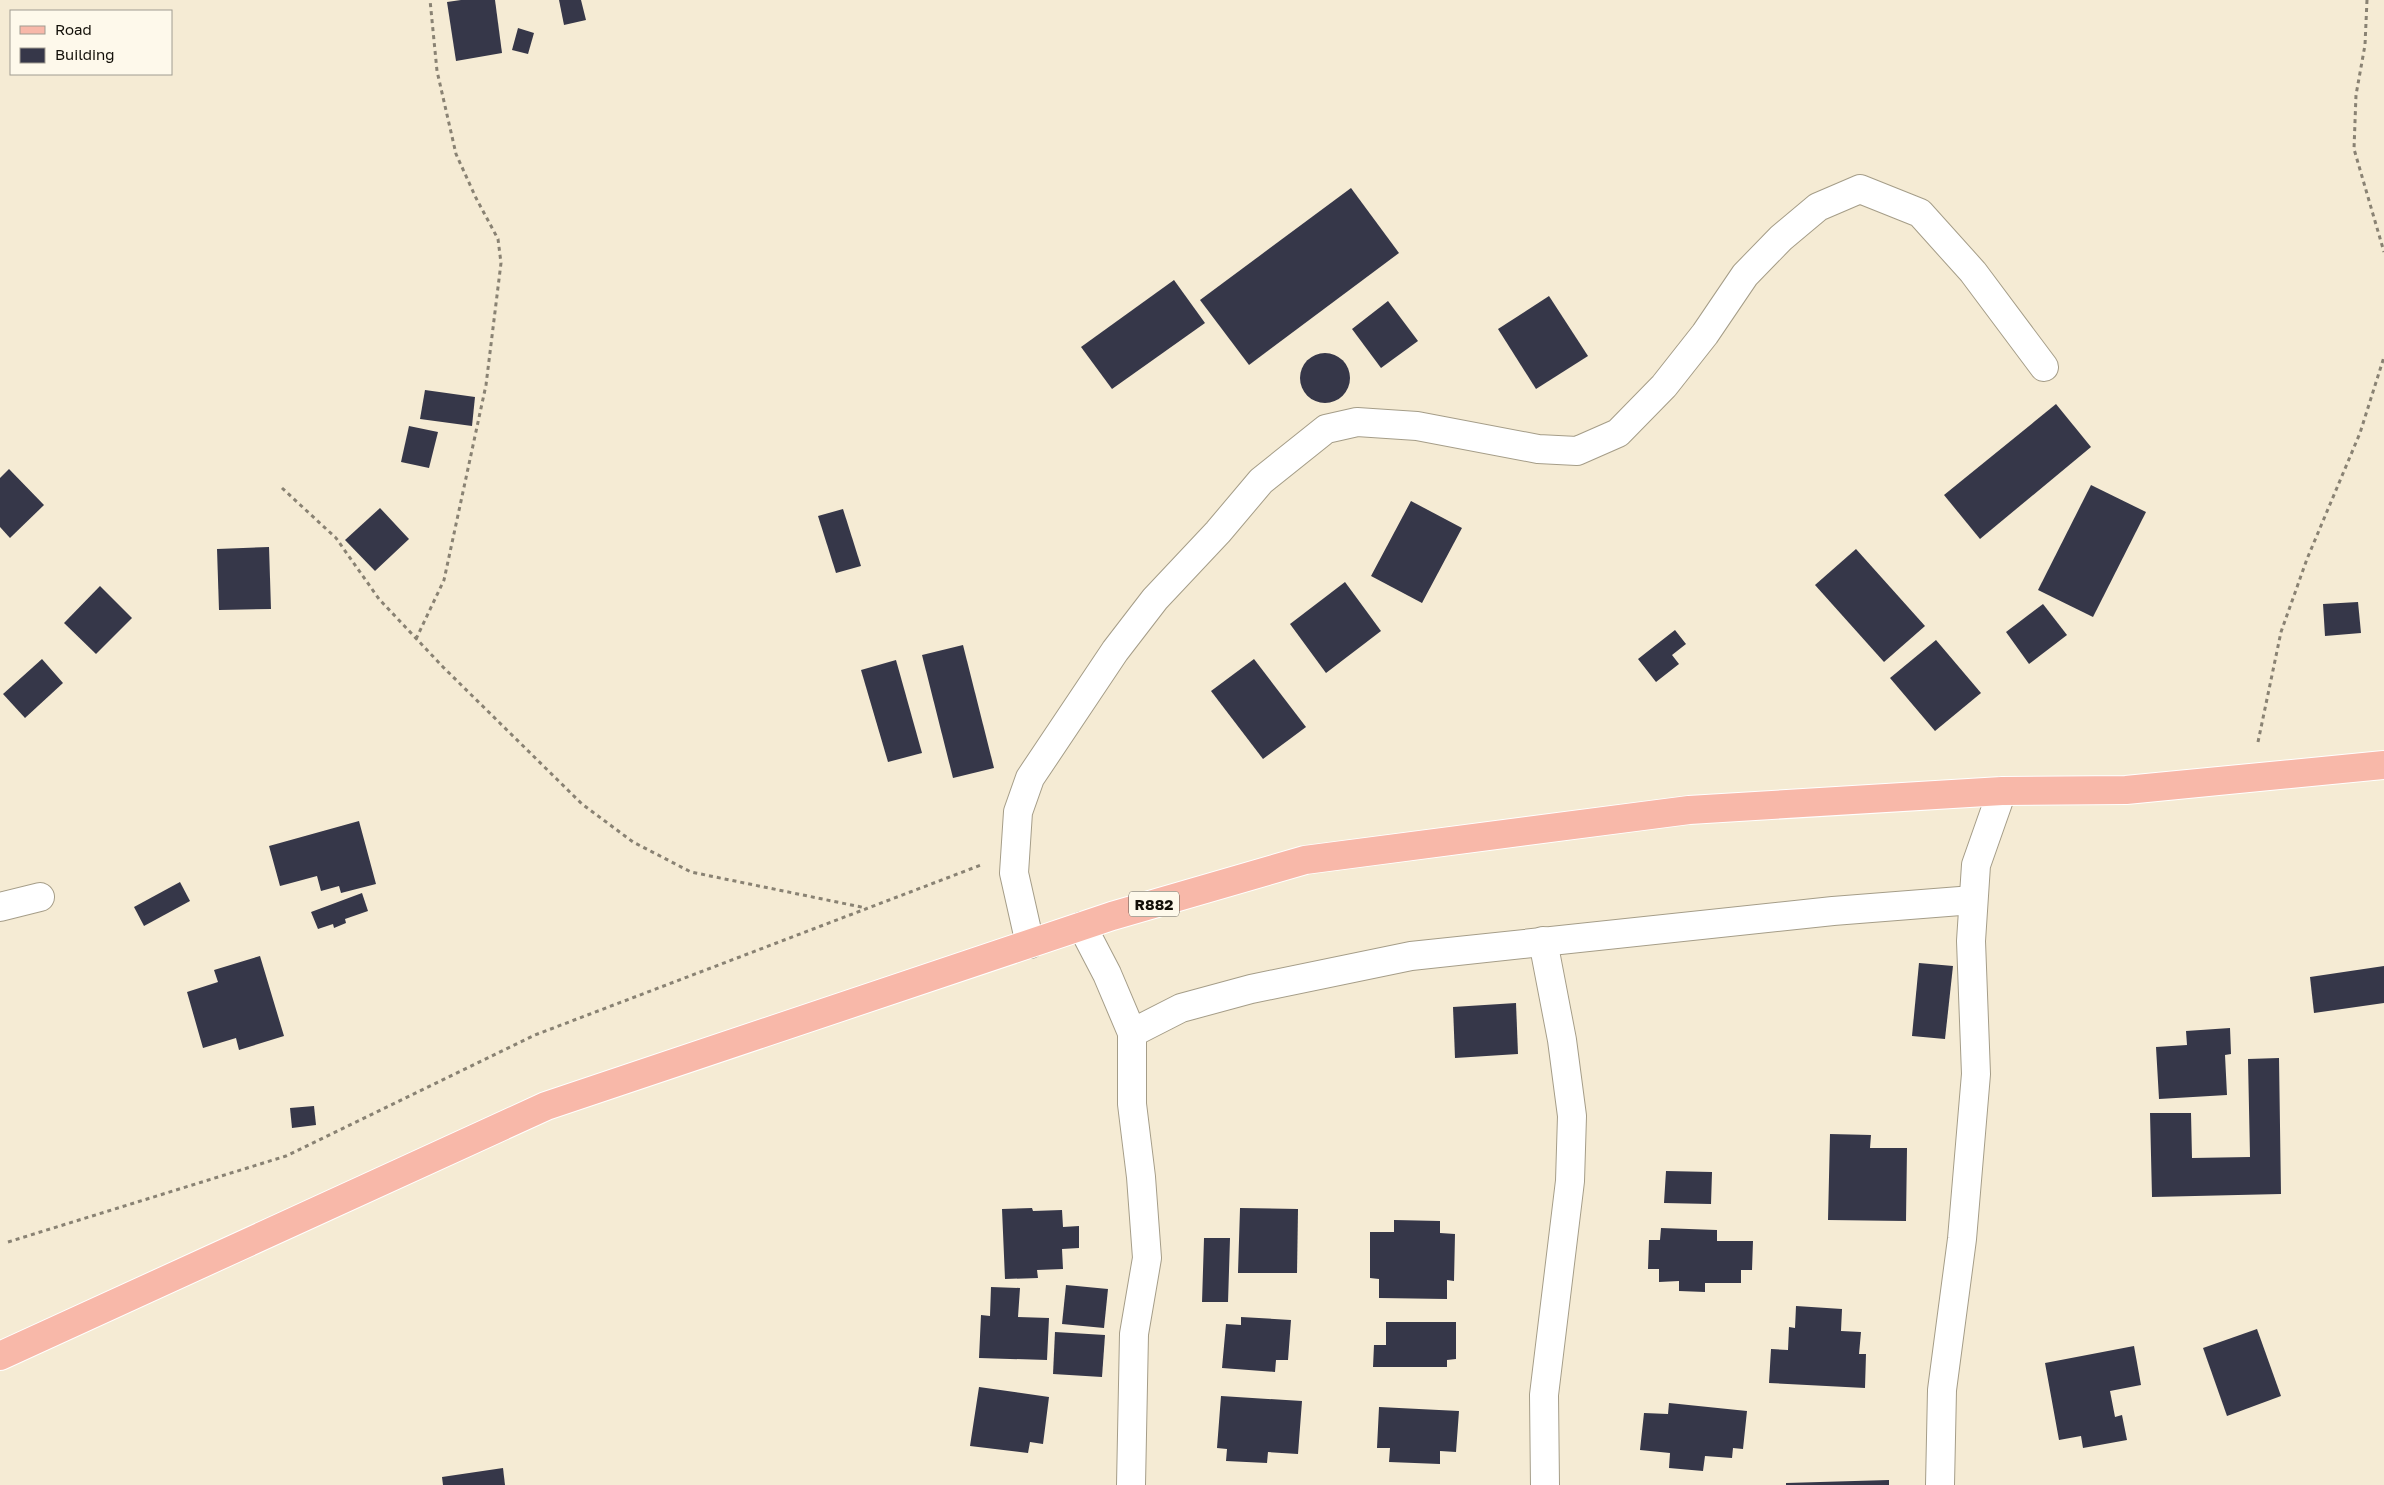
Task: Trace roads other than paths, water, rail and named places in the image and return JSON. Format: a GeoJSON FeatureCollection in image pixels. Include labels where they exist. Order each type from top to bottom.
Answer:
{"type":"FeatureCollection","features":[{"type":"Feature","properties":{"kind":"main road","name":"R882"},"geometry":{"type":"LineString","coordinates":[[0,1356],[546,1106],[1082,926],[1305,860],[1689,810],[2002,790],[2126,790],[2384,765]]}},
{"type":"Feature","properties":{"kind":"street"},"geometry":{"type":"LineString","coordinates":[[1030,944],[1014,873],[1018,812],[1030,778],[1115,651],[1156,599],[1218,532],[1261,481],[1326,429],[1357,422],[1417,426],[1538,449],[1577,451],[1618,433],[1664,386],[1705,334],[1745,275],[1781,238],[1818,207],[1860,189],[1920,213],[1973,272],[2044,367]]}},
{"type":"Feature","properties":{"kind":"street"},"geometry":{"type":"LineString","coordinates":[[1940,1485],[1942,1390],[1962,1239],[1976,1074],[1971,941],[1976,865],[2002,790]]}},
{"type":"Feature","properties":{"kind":"street"},"geometry":{"type":"LineString","coordinates":[[0,907],[40,897]]}},
{"type":"Feature","properties":{"kind":"street"},"geometry":{"type":"LineString","coordinates":[[1132,1033],[1181,1008],[1251,990],[1411,956],[1833,912],[1973,900]]}},
{"type":"Feature","properties":{"kind":"street"},"geometry":{"type":"LineString","coordinates":[[1082,926],[1107,974],[1132,1033],[1132,1104],[1141,1177],[1147,1258],[1134,1334],[1131,1485]]}},
{"type":"Feature","properties":{"kind":"street"},"geometry":{"type":"LineString","coordinates":[[1543,941],[1562,1040],[1572,1116],[1570,1181],[1544,1395],[1545,1485]]}}]}
